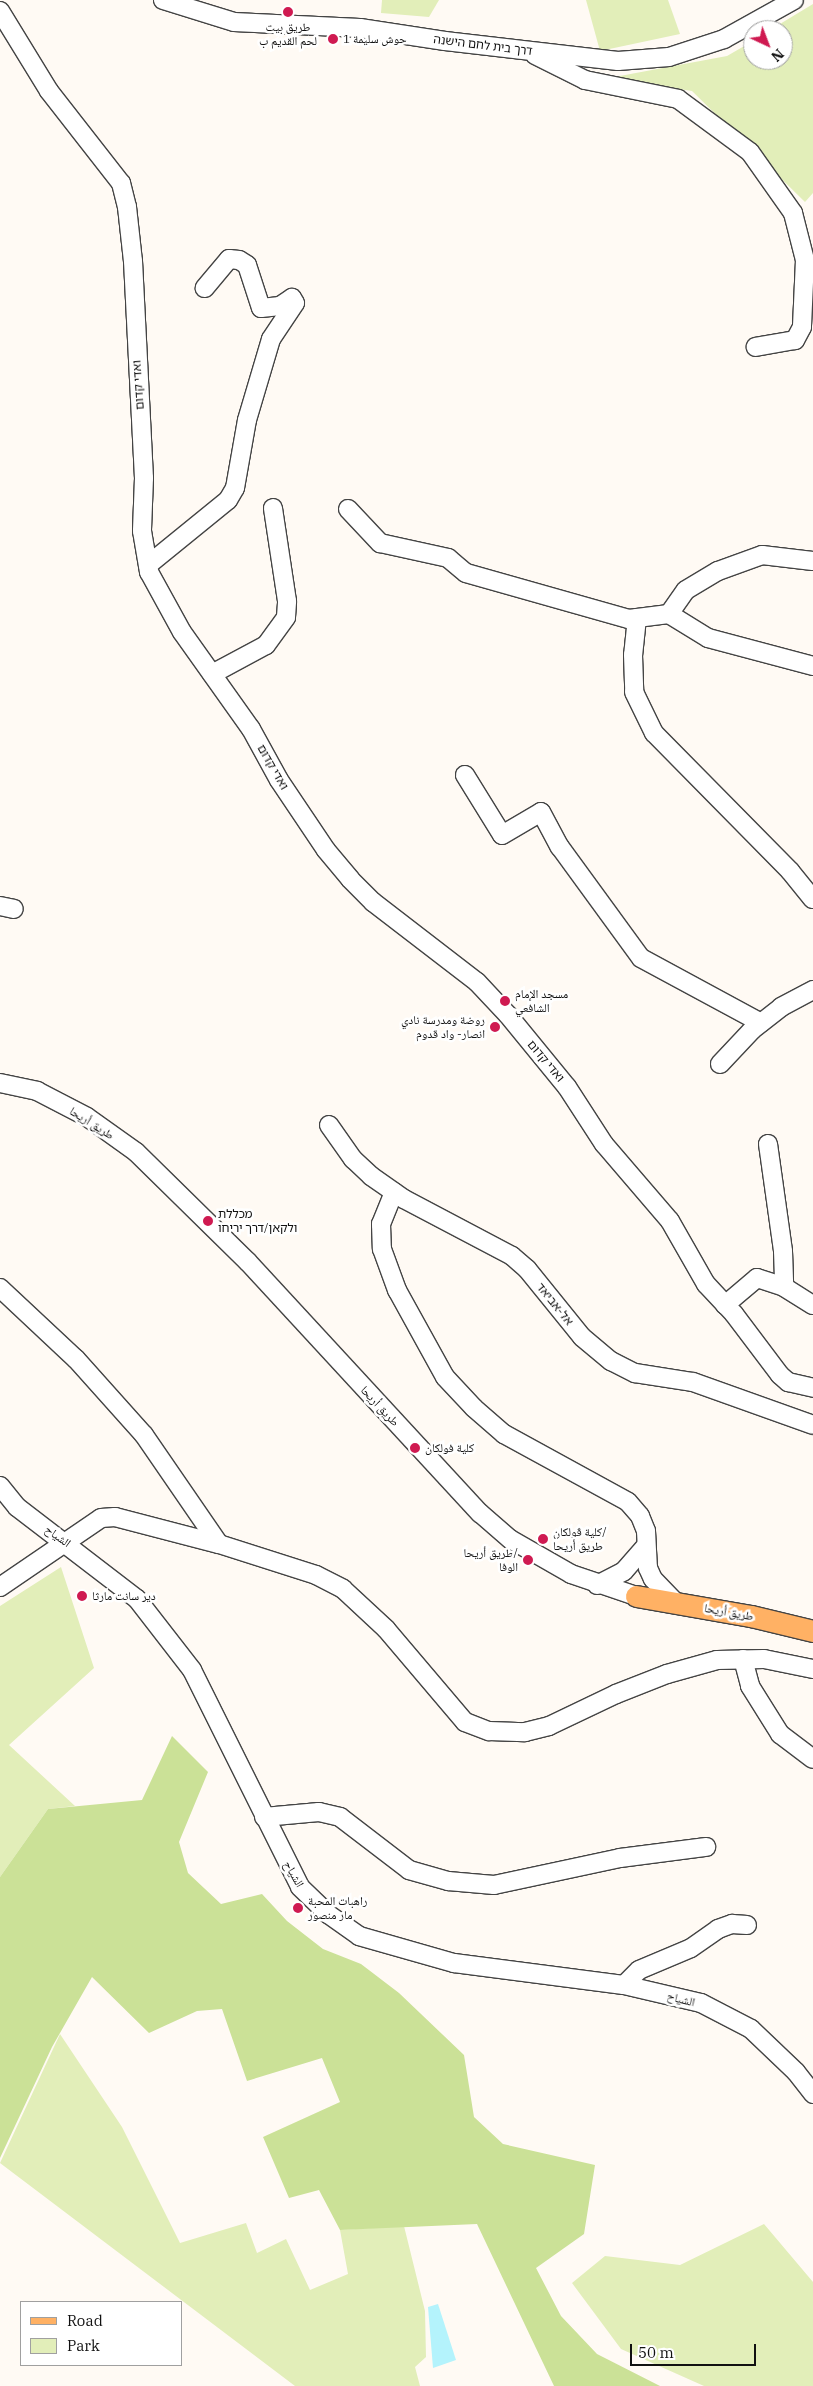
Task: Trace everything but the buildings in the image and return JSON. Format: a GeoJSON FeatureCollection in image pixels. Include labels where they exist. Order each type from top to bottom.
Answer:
{"type":"FeatureCollection","features":[{"type":"Feature","properties":{"kind":"main road","name":"طريق أريحا"},"geometry":{"type":"LineString","coordinates":[[636,1596],[751,1616],[813,1631]]}},
{"type":"Feature","properties":{"kind":"street","name":"דרך בית לחם הישנה"},"geometry":{"type":"LineString","coordinates":[[163,0],[234,22],[360,28],[618,61],[670,57],[724,39],[794,0]]}},
{"type":"Feature","properties":{"kind":"street","name":"ואדי קדום"},"geometry":{"type":"LineString","coordinates":[[0,10],[49,91],[115,174],[127,207],[133,261],[144,478],[142,531],[148,564],[182,632],[252,729],[279,780],[326,850],[373,902],[437,948],[477,982],[508,1015],[568,1087],[604,1144],[670,1221],[706,1284],[780,1375],[788,1382],[813,1388]]}},
{"type":"Feature","properties":{"kind":"street"},"geometry":{"type":"LineString","coordinates":[[525,50],[585,80],[678,100],[750,152],[792,213],[806,240],[802,327],[795,340],[756,347]]}},
{"type":"Feature","properties":{"kind":"street"},"geometry":{"type":"LineString","coordinates":[[148,564],[228,500],[235,488],[247,420],[271,339],[295,303],[292,298],[280,306],[261,308],[247,265],[239,260],[229,259],[205,288]]}},
{"type":"Feature","properties":{"kind":"street"},"geometry":{"type":"LineString","coordinates":[[212,674],[266,645],[286,617],[287,602],[273,508]]}},
{"type":"Feature","properties":{"kind":"street"},"geometry":{"type":"LineString","coordinates":[[348,509],[380,543],[448,558],[466,573],[612,615],[638,618],[669,614],[708,638],[813,666]]}},
{"type":"Feature","properties":{"kind":"street"},"geometry":{"type":"LineString","coordinates":[[669,614],[686,590],[718,572],[762,555],[813,562]]}},
{"type":"Feature","properties":{"kind":"street"},"geometry":{"type":"LineString","coordinates":[[638,618],[632,655],[634,692],[654,733],[790,871],[813,899]]}},
{"type":"Feature","properties":{"kind":"street"},"geometry":{"type":"LineString","coordinates":[[464,775],[502,835],[542,812],[560,847],[641,958],[761,1023]]}},
{"type":"Feature","properties":{"kind":"street"},"geometry":{"type":"LineString","coordinates":[[720,1064],[781,1006],[813,990]]}},
{"type":"Feature","properties":{"kind":"street"},"geometry":{"type":"LineString","coordinates":[[0,1072],[37,1091]]}},
{"type":"Feature","properties":{"kind":"street","name":"طريق أريحا"},"geometry":{"type":"LineString","coordinates":[[0,1083],[37,1091],[87,1117],[136,1152],[186,1199],[480,1513],[534,1555],[597,1585],[636,1596]]}},
{"type":"Feature","properties":{"kind":"street","name":"אל-אביאד"},"geometry":{"type":"LineString","coordinates":[[329,1125],[353,1159],[394,1192],[512,1256],[527,1269],[582,1337],[610,1361],[635,1373],[694,1382],[813,1425]]}},
{"type":"Feature","properties":{"kind":"street"},"geometry":{"type":"LineString","coordinates":[[768,1144],[783,1251],[784,1287]]}},
{"type":"Feature","properties":{"kind":"street"},"geometry":{"type":"LineString","coordinates":[[394,1192],[381,1224],[382,1248],[397,1290],[445,1377],[474,1408],[504,1434],[628,1502],[640,1516],[646,1531],[646,1546],[653,1579],[676,1603]]}},
{"type":"Feature","properties":{"kind":"street"},"geometry":{"type":"LineString","coordinates":[[725,1305],[757,1278],[784,1287],[813,1305]]}},
{"type":"Feature","properties":{"kind":"street"},"geometry":{"type":"LineString","coordinates":[[0,1288],[76,1359],[144,1435],[220,1544]]}},
{"type":"Feature","properties":{"kind":"street","name":"الشياح"},"geometry":{"type":"LineString","coordinates":[[0,1486],[17,1507],[67,1542],[137,1599],[192,1670],[300,1888],[328,1914],[359,1936],[454,1963],[624,1985],[701,2003],[750,2028],[796,2072],[813,2094]]}},
{"type":"Feature","properties":{"kind":"street"},"geometry":{"type":"LineString","coordinates":[[0,1587],[101,1518],[115,1517],[220,1544],[316,1575],[343,1589],[386,1629],[465,1722],[489,1731],[525,1732],[549,1726],[616,1694],[667,1674],[717,1660],[764,1659],[813,1669]]}},
{"type":"Feature","properties":{"kind":"street"},"geometry":{"type":"LineString","coordinates":[[597,1585],[624,1571],[646,1546]]}},
{"type":"Feature","properties":{"kind":"street"},"geometry":{"type":"LineString","coordinates":[[743,1659],[750,1686],[780,1734],[813,1759]]}},
{"type":"Feature","properties":{"kind":"street"},"geometry":{"type":"LineString","coordinates":[[264,1817],[319,1812],[340,1817],[408,1870],[448,1880],[494,1885],[620,1858],[706,1847]]}},
{"type":"Feature","properties":{"kind":"street"},"geometry":{"type":"LineString","coordinates":[[624,1985],[639,1970],[691,1948],[718,1928],[732,1924],[747,1925]]}},
{"type":"Feature","properties":{"kind":"green space"},"geometry":{"type":"Polygon","coordinates":[[[382,0],[439,0],[429,17],[381,13],[382,0]]]}},
{"type":"Feature","properties":{"kind":"green space"},"geometry":{"type":"Polygon","coordinates":[[[586,0],[668,0],[680,34],[600,51],[586,0]]]}},
{"type":"Feature","properties":{"kind":"green space"},"geometry":{"type":"Polygon","coordinates":[[[813,4],[813,193],[805,202],[692,91],[609,78],[727,56],[743,47],[743,70],[793,70],[793,20],[787,20],[813,4]]]}},
{"type":"Feature","properties":{"kind":"green space"},"geometry":{"type":"Polygon","coordinates":[[[61,1567],[94,1668],[9,1745],[75,1806],[48,1809],[0,1877],[0,1606],[61,1567]]]}},
{"type":"Feature","properties":{"kind":"green space"},"geometry":{"type":"Polygon","coordinates":[[[172,1736],[208,1772],[179,1842],[188,1873],[221,1904],[262,1894],[287,1921],[323,1949],[361,1964],[399,1993],[464,2055],[474,2117],[503,2144],[595,2165],[584,2234],[536,2268],[561,2316],[597,2354],[660,2386],[554,2386],[477,2224],[340,2230],[319,2190],[289,2198],[263,2137],[340,2102],[322,2058],[247,2081],[222,2009],[197,2011],[149,2033],[92,1977],[52,2047],[0,2158],[0,1877],[48,1809],[142,1800],[172,1736]]]}},
{"type":"Feature","properties":{"kind":"green space"},"geometry":{"type":"Polygon","coordinates":[[[60,2034],[122,2127],[180,2243],[246,2223],[257,2253],[286,2239],[310,2290],[348,2274],[340,2230],[404,2226],[425,2311],[426,2357],[415,2367],[420,2386],[295,2386],[0,2163],[60,2034]]]}},
{"type":"Feature","properties":{"kind":"green space"},"geometry":{"type":"Polygon","coordinates":[[[764,2224],[813,2282],[813,2386],[704,2386],[621,2349],[572,2283],[605,2256],[680,2265],[764,2224]]]}},
{"type":"Feature","properties":{"kind":"water"},"geometry":{"type":"Polygon","coordinates":[[[438,2304],[456,2360],[433,2368],[428,2307],[438,2304]]]}},
{"type":"Feature","properties":{"kind":"place","name":"طريق بيت لحم القديم ب"},"geometry":{"type":"Point","coordinates":[288,12]}},
{"type":"Feature","properties":{"kind":"place","name":"حوش سليمة 1"},"geometry":{"type":"Point","coordinates":[333,39]}},
{"type":"Feature","properties":{"kind":"place","name":"مسجد الإمام الشافعي"},"geometry":{"type":"Point","coordinates":[505,1001]}},
{"type":"Feature","properties":{"kind":"place","name":"روضة ومدرسة نادي انصار- واد قدوم"},"geometry":{"type":"Point","coordinates":[495,1027]}},
{"type":"Feature","properties":{"kind":"place","name":"מכללת ולקאן/דרך יריחו"},"geometry":{"type":"Point","coordinates":[208,1221]}},
{"type":"Feature","properties":{"kind":"place","name":"كلية فولكان"},"geometry":{"type":"Point","coordinates":[415,1448]}},
{"type":"Feature","properties":{"kind":"place","name":"كلية ڤولكان/ طريق أريحا"},"geometry":{"type":"Point","coordinates":[543,1539]}},
{"type":"Feature","properties":{"kind":"place","name":"طريق أريحا/ الوفا"},"geometry":{"type":"Point","coordinates":[528,1560]}},
{"type":"Feature","properties":{"kind":"place","name":"دير سانت مارثا"},"geometry":{"type":"Point","coordinates":[82,1596]}},
{"type":"Feature","properties":{"kind":"place","name":"راهبات المحبة مار منصور"},"geometry":{"type":"Point","coordinates":[298,1908]}}]}
